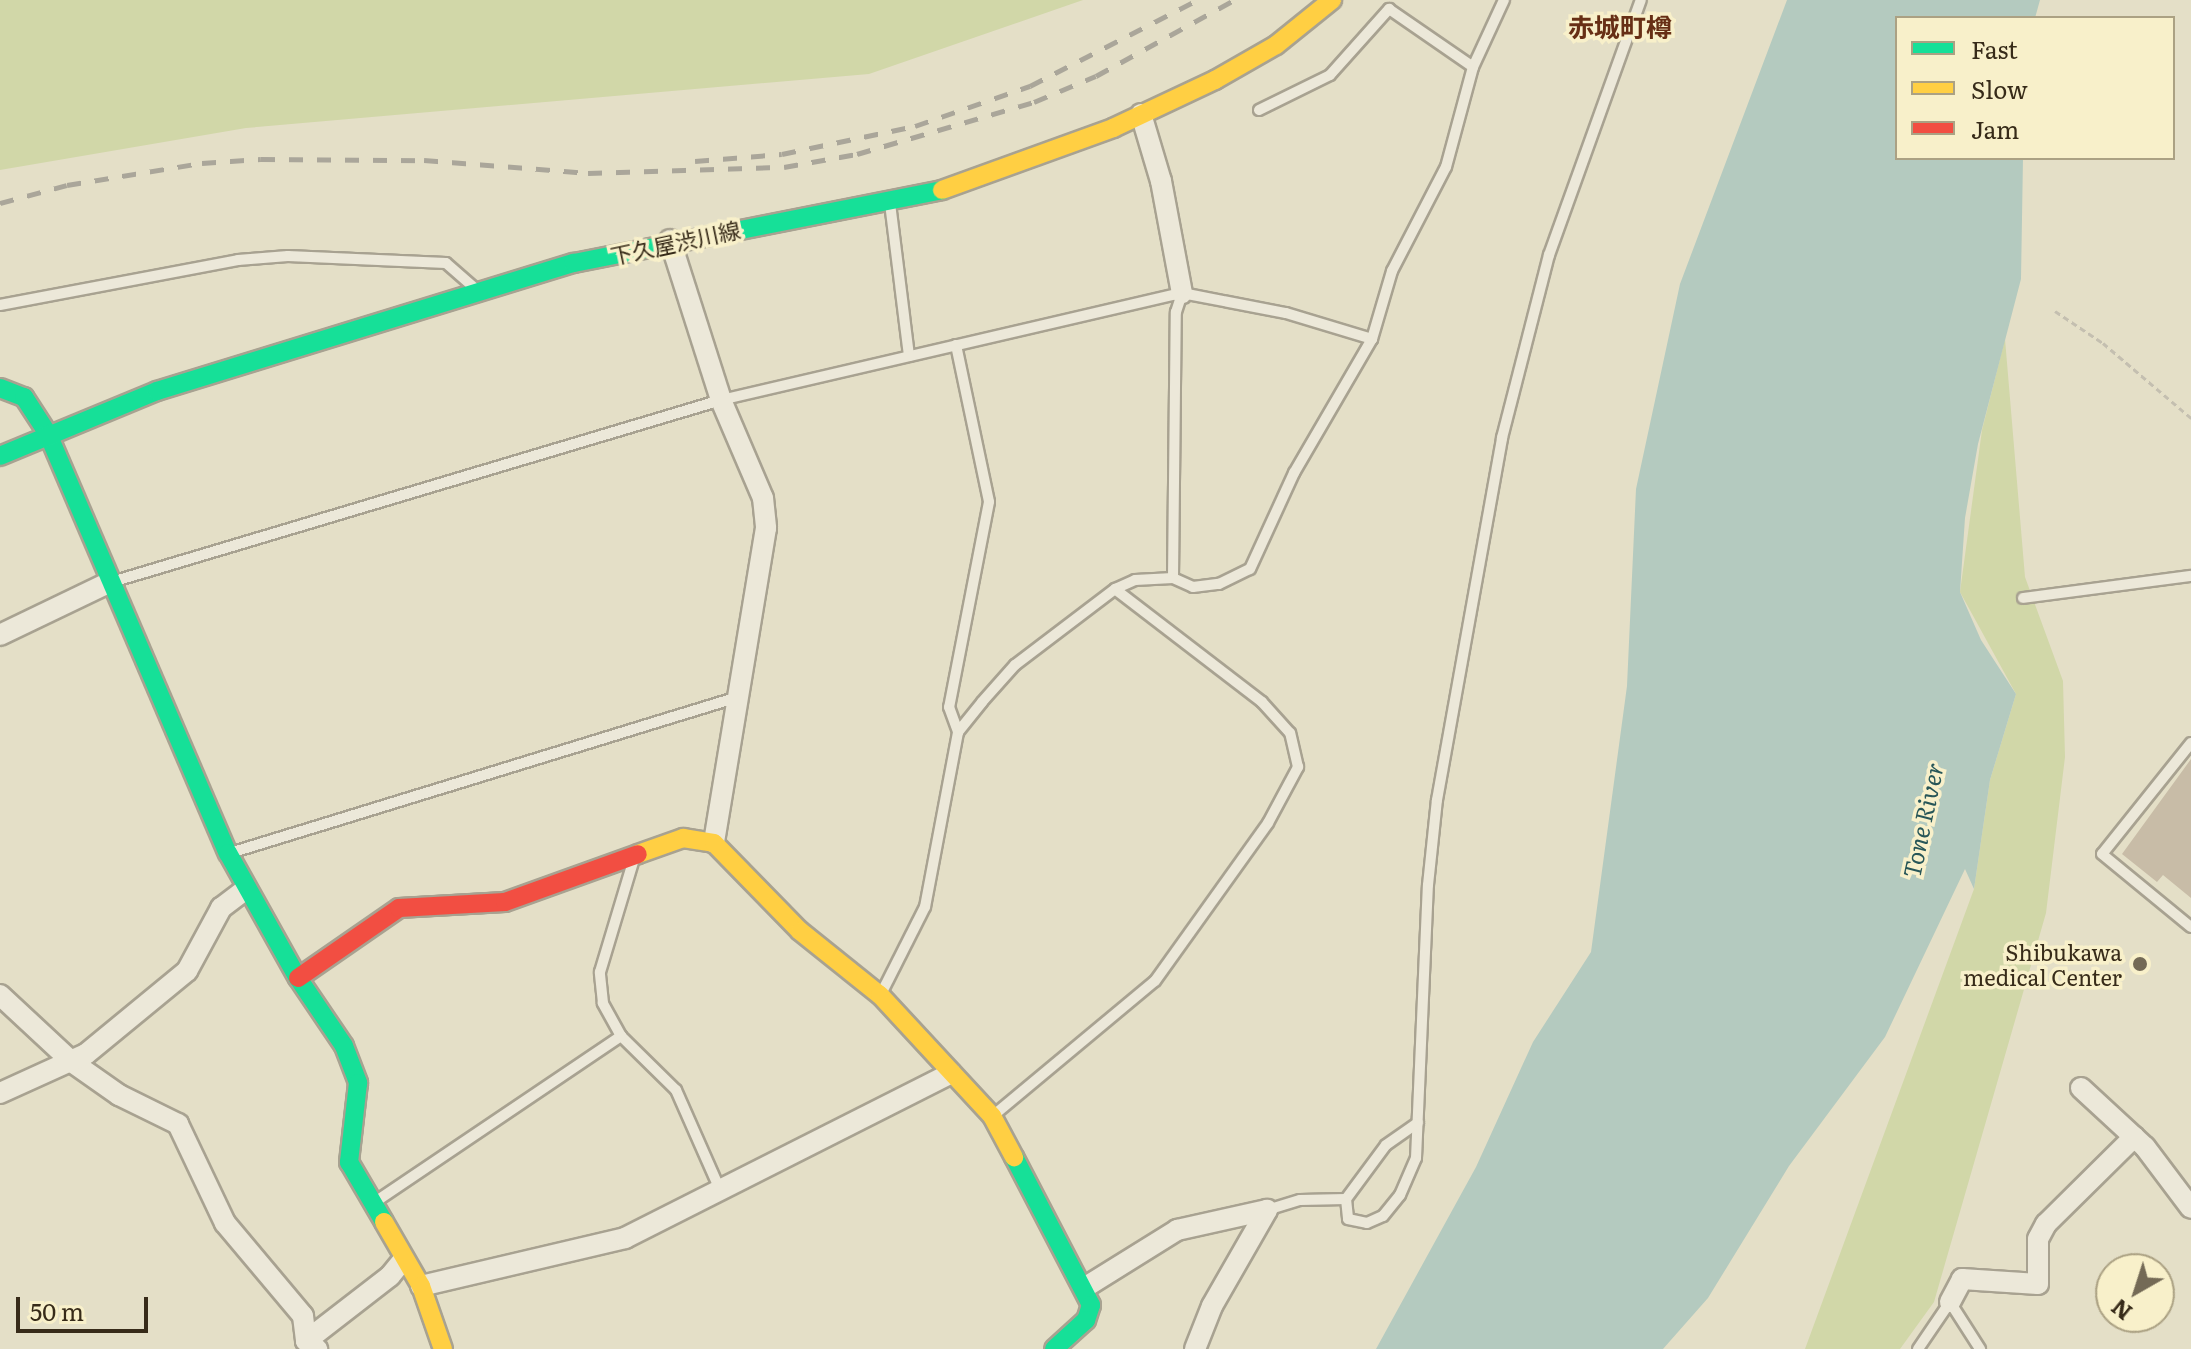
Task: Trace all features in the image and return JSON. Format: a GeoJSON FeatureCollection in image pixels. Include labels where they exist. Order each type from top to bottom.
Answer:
{"type":"FeatureCollection","features":[{"type":"Feature","properties":{"kind":"street","name":"下久屋渋川線"},"geometry":{"type":"LineString","coordinates":[[0,456],[157,391],[478,292],[670,240],[942,190],[1141,114],[1276,45],[1332,0]]}},
{"type":"Feature","properties":{"kind":"street"},"geometry":{"type":"LineString","coordinates":[[1141,114],[1161,181],[1182,293]]}},
{"type":"Feature","properties":{"kind":"street"},"geometry":{"type":"LineString","coordinates":[[670,240],[721,400],[763,498],[766,528],[714,843]]}},
{"type":"Feature","properties":{"kind":"street"},"geometry":{"type":"LineString","coordinates":[[0,387],[24,397],[48,434],[108,583],[228,853],[298,978],[353,1066],[358,1083],[349,1162],[403,1260],[421,1286],[443,1349]]}},
{"type":"Feature","properties":{"kind":"street"},"geometry":{"type":"LineString","coordinates":[[0,635],[108,583]]}},
{"type":"Feature","properties":{"kind":"street"},"geometry":{"type":"LineString","coordinates":[[298,978],[399,908],[505,902],[683,838],[714,843],[800,931],[880,995],[992,1116],[1084,1288],[1091,1312],[1054,1349]]}},
{"type":"Feature","properties":{"kind":"street"},"geometry":{"type":"LineString","coordinates":[[0,1093],[72,1062],[187,971],[221,908],[246,889]]}},
{"type":"Feature","properties":{"kind":"street"},"geometry":{"type":"LineString","coordinates":[[0,995],[72,1062],[119,1095],[178,1124],[204,1173],[209,1195],[272,1284],[303,1316],[312,1345],[390,1276],[403,1260]]}},
{"type":"Feature","properties":{"kind":"street"},"geometry":{"type":"LineString","coordinates":[[421,1286],[625,1238],[951,1073]]}},
{"type":"Feature","properties":{"kind":"street"},"geometry":{"type":"LineString","coordinates":[[2081,1088],[2134,1137],[2191,1208]]}},
{"type":"Feature","properties":{"kind":"street"},"geometry":{"type":"LineString","coordinates":[[1950,1302],[1962,1279],[2038,1284],[2038,1239],[2046,1224],[2134,1137]]}},
{"type":"Feature","properties":{"kind":"street"},"geometry":{"type":"LineString","coordinates":[[1084,1288],[1177,1230],[1267,1210]]}},
{"type":"Feature","properties":{"kind":"street"},"geometry":{"type":"LineString","coordinates":[[1195,1349],[1212,1306],[1267,1210]]}},
{"type":"Feature","properties":{"kind":"lane"},"geometry":{"type":"LineString","coordinates":[[880,995],[925,907],[958,732],[1015,665],[1115,589],[1135,580],[1173,578],[1193,587],[1219,584],[1250,569],[1294,473],[1372,339],[1392,271],[1446,167],[1473,67],[1504,0]]}},
{"type":"Feature","properties":{"kind":"lane"},"geometry":{"type":"LineString","coordinates":[[1418,1123],[1386,1145],[1346,1199],[1348,1219],[1367,1223],[1383,1216],[1400,1195],[1416,1158],[1418,1123],[1428,885],[1437,800],[1502,438],[1549,255],[1641,0]]}},
{"type":"Feature","properties":{"kind":"lane"},"geometry":{"type":"LineString","coordinates":[[1259,110],[1330,75],[1389,9],[1473,67]]}},
{"type":"Feature","properties":{"kind":"lane"},"geometry":{"type":"LineString","coordinates":[[890,200],[909,356]]}},
{"type":"Feature","properties":{"kind":"lane"},"geometry":{"type":"LineString","coordinates":[[0,305],[238,260],[288,256],[446,263],[478,292]]}},
{"type":"Feature","properties":{"kind":"lane"},"geometry":{"type":"LineString","coordinates":[[108,583],[721,400],[1182,293],[1271,310],[1372,339]]}},
{"type":"Feature","properties":{"kind":"lane"},"geometry":{"type":"LineString","coordinates":[[1173,578],[1176,312],[1182,293]]}},
{"type":"Feature","properties":{"kind":"lane"},"geometry":{"type":"LineString","coordinates":[[956,345],[989,502],[949,707],[958,732]]}},
{"type":"Feature","properties":{"kind":"lane"},"geometry":{"type":"LineString","coordinates":[[2023,598],[2191,576]]}},
{"type":"Feature","properties":{"kind":"lane"},"geometry":{"type":"LineString","coordinates":[[992,1116],[1155,981],[1268,823],[1298,767],[1290,733],[1262,702],[1115,589]]}},
{"type":"Feature","properties":{"kind":"lane"},"geometry":{"type":"LineString","coordinates":[[228,853],[738,697]]}},
{"type":"Feature","properties":{"kind":"lane"},"geometry":{"type":"LineString","coordinates":[[2191,743],[2102,854],[2191,927]]}},
{"type":"Feature","properties":{"kind":"lane"},"geometry":{"type":"LineString","coordinates":[[634,857],[600,972],[607,1012],[621,1036],[676,1090],[721,1192]]}},
{"type":"Feature","properties":{"kind":"lane"},"geometry":{"type":"LineString","coordinates":[[372,1204],[621,1036]]}},
{"type":"Feature","properties":{"kind":"lane"},"geometry":{"type":"LineString","coordinates":[[1267,1210],[1300,1200],[1346,1199]]}},
{"type":"Feature","properties":{"kind":"lane"},"geometry":{"type":"LineString","coordinates":[[1918,1349],[1950,1302],[1980,1349]]}},
{"type":"Feature","properties":{"kind":"path"},"geometry":{"type":"LineString","coordinates":[[2055,311],[2103,343],[2191,418]]}},
{"type":"Feature","properties":{"kind":"green space"},"geometry":{"type":"Polygon","coordinates":[[[0,0],[1083,0],[869,74],[246,128],[0,170],[0,0]]]}},
{"type":"Feature","properties":{"kind":"green space"},"geometry":{"type":"Polygon","coordinates":[[[2005,339],[2025,577],[2063,681],[2065,757],[2046,913],[1934,1302],[1900,1349],[1805,1349],[1974,889],[1990,780],[2016,694],[1960,592],[1982,430],[2005,339]]]}},
{"type":"Feature","properties":{"kind":"water","name":"Tone River"},"geometry":{"type":"Polygon","coordinates":[[[1787,0],[2040,0],[2036,16],[1895,16],[1895,160],[2023,160],[2021,279],[1978,444],[1965,518],[1960,592],[1981,640],[2016,694],[1990,780],[1974,889],[1965,869],[1885,1037],[1789,1166],[1708,1298],[1663,1349],[1376,1349],[1476,1167],[1533,1042],[1591,952],[1627,686],[1636,489],[1680,284],[1787,0]]]}},
{"type":"Feature","properties":{"kind":"building"},"geometry":{"type":"Polygon","coordinates":[[[2191,759],[2191,898],[2163,875],[2157,882],[2122,854],[2191,759]]]}},
{"type":"Feature","properties":{"kind":"railway"},"geometry":{"type":"LineString","coordinates":[[695,161],[782,154],[915,126],[1030,86],[1197,0]]}},
{"type":"Feature","properties":{"kind":"railway"},"geometry":{"type":"LineString","coordinates":[[0,203],[67,185],[202,163],[261,159],[424,160],[588,173],[784,167],[857,154],[1034,102],[1096,76],[1234,0]]}},
{"type":"Feature","properties":{"kind":"traffic: fast"},"geometry":{"type":"LineString","coordinates":[[0,456],[157,391],[574,263],[942,190]]}},
{"type":"Feature","properties":{"kind":"traffic: fast"},"geometry":{"type":"LineString","coordinates":[[0,388],[24,397],[48,434],[228,853],[298,978],[344,1046],[358,1083],[349,1162],[384,1222]]}},
{"type":"Feature","properties":{"kind":"traffic: fast"},"geometry":{"type":"LineString","coordinates":[[1014,1157],[1091,1305],[1086,1320],[1054,1349]]}},
{"type":"Feature","properties":{"kind":"traffic: slow"},"geometry":{"type":"LineString","coordinates":[[942,190],[1113,128],[1215,80],[1276,45],[1332,0]]}},
{"type":"Feature","properties":{"kind":"traffic: slow"},"geometry":{"type":"LineString","coordinates":[[638,854],[683,838],[714,843],[800,931],[880,995],[992,1116],[1014,1157]]}},
{"type":"Feature","properties":{"kind":"traffic: slow"},"geometry":{"type":"LineString","coordinates":[[384,1222],[421,1286],[443,1349]]}},
{"type":"Feature","properties":{"kind":"traffic: jam"},"geometry":{"type":"LineString","coordinates":[[298,978],[399,908],[505,902],[638,854]]}},
{"type":"Feature","properties":{"kind":"place","name":"Shibukawa medical Center"},"geometry":{"type":"Point","coordinates":[2140,964]}},
{"type":"Feature","properties":{"kind":"district","name":"赤城町樽"},"geometry":{"type":"Point","coordinates":[1620,26]}}]}
